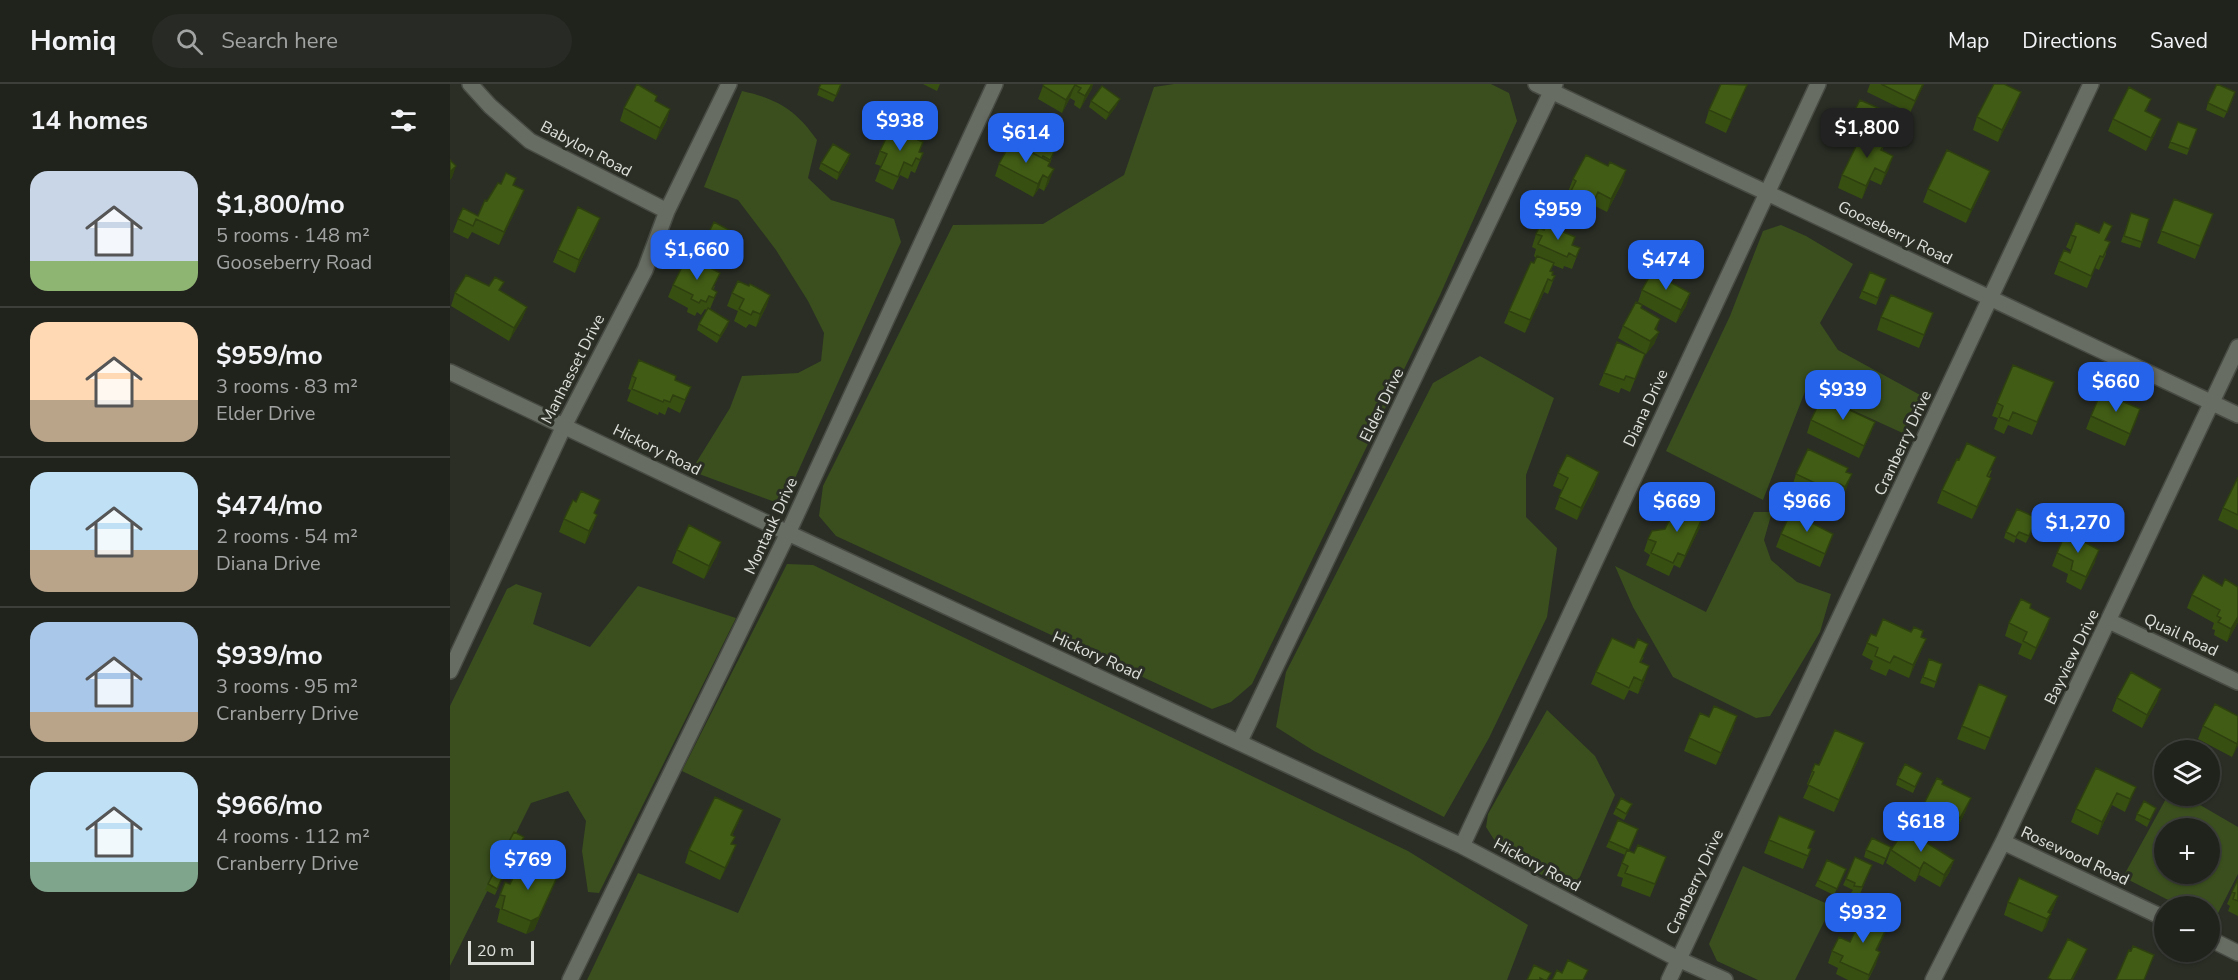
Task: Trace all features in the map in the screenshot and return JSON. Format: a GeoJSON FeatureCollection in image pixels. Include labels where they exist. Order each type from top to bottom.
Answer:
{"type":"FeatureCollection","features":[{"type":"Feature","properties":{"kind":"street","name":"Babylon Road"},"geometry":{"type":"LineString","coordinates":[[470,84],[490,106],[530,141],[667,211]]}},
{"type":"Feature","properties":{"kind":"street","name":"Manhasset Drive"},"geometry":{"type":"LineString","coordinates":[[450,671],[564,426],[645,270],[667,211],[729,84]]}},
{"type":"Feature","properties":{"kind":"street","name":"Montauk Drive"},"geometry":{"type":"LineString","coordinates":[[570,980],[788,533],[995,84]]}},
{"type":"Feature","properties":{"kind":"street","name":"Gooseberry Road"},"geometry":{"type":"LineString","coordinates":[[1536,84],[1553,88],[2238,415]]}},
{"type":"Feature","properties":{"kind":"street","name":"Diana Drive"},"geometry":{"type":"LineString","coordinates":[[1462,846],[1818,84]]}},
{"type":"Feature","properties":{"kind":"street","name":"Cranberry Drive"},"geometry":{"type":"LineString","coordinates":[[1668,980],[2091,84]]}},
{"type":"Feature","properties":{"kind":"street","name":"Elder Drive"},"geometry":{"type":"LineString","coordinates":[[1240,741],[1553,88]]}},
{"type":"Feature","properties":{"kind":"street","name":"Bayview Drive"},"geometry":{"type":"LineString","coordinates":[[1933,980],[2109,621],[2238,347]]}},
{"type":"Feature","properties":{"kind":"street","name":"Hickory Road"},"geometry":{"type":"LineString","coordinates":[[450,372],[788,533],[1462,846],[1678,959],[1725,980]]}},
{"type":"Feature","properties":{"kind":"street","name":"Quail Road"},"geometry":{"type":"LineString","coordinates":[[2109,621],[2238,682]]}},
{"type":"Feature","properties":{"kind":"street","name":"Rosewood Road"},"geometry":{"type":"LineString","coordinates":[[2002,843],[2154,913]]}},
{"type":"Feature","properties":{"kind":"street"},"geometry":{"type":"LineString","coordinates":[[2220,944],[2238,953]]}},
{"type":"Feature","properties":{"kind":"green space"},"geometry":{"type":"Polygon","coordinates":[[[1174,84],[1491,84],[1509,93],[1517,121],[1440,295],[1252,684],[1231,702],[1212,709],[836,536],[819,516],[823,486],[953,225],[1043,224],[1124,175],[1154,87],[1174,84]]]}},
{"type":"Feature","properties":{"kind":"green space"},"geometry":{"type":"Polygon","coordinates":[[[742,91],[776,102],[794,113],[817,140],[808,178],[831,200],[894,219],[901,242],[783,505],[691,471],[730,408],[742,376],[798,373],[821,361],[824,333],[808,301],[776,250],[738,200],[704,187],[742,91]]]}},
{"type":"Feature","properties":{"kind":"green space"},"geometry":{"type":"Polygon","coordinates":[[[1781,225],[1806,236],[1853,264],[1820,323],[1838,350],[1922,396],[1907,435],[1806,389],[1763,500],[1666,451],[1730,316],[1763,231],[1781,225]]]}},
{"type":"Feature","properties":{"kind":"green space"},"geometry":{"type":"Polygon","coordinates":[[[1480,356],[1554,398],[1526,475],[1526,517],[1557,548],[1547,617],[1489,738],[1444,817],[1314,751],[1276,727],[1286,672],[1433,383],[1480,356]]]}},
{"type":"Feature","properties":{"kind":"green space"},"geometry":{"type":"Polygon","coordinates":[[[1754,512],[1772,512],[1764,540],[1771,560],[1797,582],[1831,594],[1820,632],[1770,716],[1756,718],[1673,677],[1633,607],[1615,566],[1706,612],[1754,512]]]}},
{"type":"Feature","properties":{"kind":"green space"},"geometry":{"type":"Polygon","coordinates":[[[787,564],[813,565],[1408,851],[1528,925],[1507,980],[587,980],[638,873],[738,913],[781,819],[682,771],[787,564]]]}},
{"type":"Feature","properties":{"kind":"green space"},"geometry":{"type":"Polygon","coordinates":[[[516,584],[542,593],[533,624],[590,647],[638,586],[736,618],[599,893],[588,892],[582,851],[586,821],[568,791],[531,803],[450,966],[450,706],[507,589],[516,584]]]}},
{"type":"Feature","properties":{"kind":"green space"},"geometry":{"type":"Polygon","coordinates":[[[1547,710],[1595,756],[1615,795],[1573,893],[1502,852],[1486,827],[1488,814],[1547,710]]]}},
{"type":"Feature","properties":{"kind":"green space"},"geometry":{"type":"Polygon","coordinates":[[[2162,806],[2202,806],[2238,827],[2238,874],[2220,909],[2220,896],[2160,896],[2123,877],[2154,821],[2154,884],[2220,884],[2220,818],[2155,818],[2162,806]]]}},
{"type":"Feature","properties":{"kind":"green space"},"geometry":{"type":"Polygon","coordinates":[[[1743,866],[1832,906],[1795,980],[1758,980],[1717,961],[1709,944],[1743,866]]]}},
{"type":"Feature","properties":{"kind":"building"},"geometry":{"type":"Polygon","coordinates":[[[637,84],[657,96],[655,101],[670,109],[660,128],[624,108],[637,84]]]}},
{"type":"Feature","properties":{"kind":"building"},"geometry":{"type":"Polygon","coordinates":[[[821,84],[841,84],[836,96],[819,88],[821,84]]]}},
{"type":"Feature","properties":{"kind":"building"},"geometry":{"type":"Polygon","coordinates":[[[1044,84],[1092,84],[1085,96],[1078,92],[1081,88],[1075,85],[1066,100],[1043,86],[1044,84]]]}},
{"type":"Feature","properties":{"kind":"building"},"geometry":{"type":"Polygon","coordinates":[[[1721,84],[1747,85],[1731,120],[1709,110],[1721,84]]]}},
{"type":"Feature","properties":{"kind":"building"},"geometry":{"type":"Polygon","coordinates":[[[1881,84],[1923,84],[1915,101],[1881,84]]]}},
{"type":"Feature","properties":{"kind":"building"},"geometry":{"type":"Polygon","coordinates":[[[1994,84],[2004,84],[2021,92],[2002,130],[1977,117],[1994,84]]]}},
{"type":"Feature","properties":{"kind":"building"},"geometry":{"type":"Polygon","coordinates":[[[2217,84],[2235,92],[2227,112],[2208,103],[2217,84]]]}},
{"type":"Feature","properties":{"kind":"building"},"geometry":{"type":"Polygon","coordinates":[[[1102,86],[1120,99],[1109,113],[1091,101],[1102,86]]]}},
{"type":"Feature","properties":{"kind":"building"},"geometry":{"type":"Polygon","coordinates":[[[2129,87],[2151,99],[2145,111],[2161,119],[2151,138],[2113,119],[2129,87]]]}},
{"type":"Feature","properties":{"kind":"building"},"geometry":{"type":"Polygon","coordinates":[[[1860,100],[1885,111],[1880,125],[1873,122],[1871,127],[1851,118],[1860,100]]]}},
{"type":"Feature","properties":{"kind":"building"},"geometry":{"type":"Polygon","coordinates":[[[2178,122],[2197,129],[2189,149],[2170,142],[2178,122]]]}},
{"type":"Feature","properties":{"kind":"building"},"geometry":{"type":"Polygon","coordinates":[[[891,128],[923,142],[919,152],[923,153],[920,160],[916,158],[912,166],[904,162],[898,177],[880,169],[887,154],[880,151],[891,128]]]}},
{"type":"Feature","properties":{"kind":"building"},"geometry":{"type":"Polygon","coordinates":[[[1864,130],[1886,140],[1881,150],[1893,156],[1885,173],[1875,168],[1866,186],[1842,175],[1864,130]]]}},
{"type":"Feature","properties":{"kind":"building"},"geometry":{"type":"Polygon","coordinates":[[[1028,135],[1054,152],[1050,160],[1021,147],[1028,135]]]}},
{"type":"Feature","properties":{"kind":"building"},"geometry":{"type":"Polygon","coordinates":[[[1011,142],[1050,162],[1048,166],[1054,169],[1048,178],[1043,175],[1038,184],[999,164],[1011,142]]]}},
{"type":"Feature","properties":{"kind":"building"},"geometry":{"type":"Polygon","coordinates":[[[833,144],[850,154],[839,173],[821,163],[833,144]]]}},
{"type":"Feature","properties":{"kind":"building"},"geometry":{"type":"Polygon","coordinates":[[[1947,150],[1990,171],[1971,210],[1928,189],[1947,150]]]}},
{"type":"Feature","properties":{"kind":"building"},"geometry":{"type":"Polygon","coordinates":[[[1586,155],[1608,166],[1610,162],[1626,170],[1611,199],[1598,192],[1593,203],[1571,191],[1576,181],[1573,179],[1586,155]]]}},
{"type":"Feature","properties":{"kind":"building"},"geometry":{"type":"Polygon","coordinates":[[[450,160],[456,166],[450,172],[450,160]]]}},
{"type":"Feature","properties":{"kind":"building"},"geometry":{"type":"Polygon","coordinates":[[[506,173],[516,178],[513,185],[524,190],[504,232],[476,219],[473,226],[458,219],[463,208],[478,216],[485,200],[487,201],[498,183],[501,184],[506,173]]]}},
{"type":"Feature","properties":{"kind":"building"},"geometry":{"type":"Polygon","coordinates":[[[2174,199],[2213,214],[2200,246],[2161,231],[2174,199]]]}},
{"type":"Feature","properties":{"kind":"building"},"geometry":{"type":"Polygon","coordinates":[[[578,207],[600,218],[579,260],[558,250],[578,207]]]}},
{"type":"Feature","properties":{"kind":"building"},"geometry":{"type":"Polygon","coordinates":[[[2131,213],[2149,219],[2142,242],[2124,236],[2131,213]]]}},
{"type":"Feature","properties":{"kind":"building"},"geometry":{"type":"Polygon","coordinates":[[[714,222],[729,230],[721,246],[706,238],[714,222]]]}},
{"type":"Feature","properties":{"kind":"building"},"geometry":{"type":"Polygon","coordinates":[[[2104,222],[2112,226],[2105,240],[2110,242],[2103,257],[2100,256],[2091,276],[2059,261],[2064,250],[2070,253],[2076,237],[2071,235],[2076,223],[2099,233],[2104,222]]]}},
{"type":"Feature","properties":{"kind":"building"},"geometry":{"type":"Polygon","coordinates":[[[1547,225],[1575,237],[1572,245],[1580,248],[1576,257],[1569,253],[1567,257],[1538,244],[1542,236],[1536,234],[1539,228],[1544,230],[1547,225]]]}},
{"type":"Feature","properties":{"kind":"building"},"geometry":{"type":"Polygon","coordinates":[[[1537,256],[1554,263],[1550,271],[1555,276],[1552,281],[1548,279],[1530,320],[1509,311],[1531,262],[1534,263],[1537,256]]]}},
{"type":"Feature","properties":{"kind":"building"},"geometry":{"type":"Polygon","coordinates":[[[695,260],[720,273],[712,289],[717,292],[714,298],[709,296],[706,302],[701,300],[699,303],[691,299],[693,295],[673,285],[684,263],[691,266],[695,260]]]}},
{"type":"Feature","properties":{"kind":"building"},"geometry":{"type":"Polygon","coordinates":[[[1652,272],[1690,293],[1681,310],[1642,290],[1652,272]]]}},
{"type":"Feature","properties":{"kind":"building"},"geometry":{"type":"Polygon","coordinates":[[[1870,272],[1886,279],[1878,298],[1862,291],[1870,272]]]}},
{"type":"Feature","properties":{"kind":"building"},"geometry":{"type":"Polygon","coordinates":[[[466,275],[489,286],[495,277],[504,282],[499,290],[527,307],[514,328],[455,293],[466,275]]]}},
{"type":"Feature","properties":{"kind":"building"},"geometry":{"type":"Polygon","coordinates":[[[738,281],[749,286],[750,284],[770,295],[760,314],[753,311],[751,315],[739,309],[744,299],[732,293],[738,281]]]}},
{"type":"Feature","properties":{"kind":"building"},"geometry":{"type":"Polygon","coordinates":[[[1891,295],[1933,313],[1924,335],[1881,317],[1891,295]]]}},
{"type":"Feature","properties":{"kind":"building"},"geometry":{"type":"Polygon","coordinates":[[[1636,302],[1642,305],[1641,308],[1660,319],[1655,329],[1659,332],[1650,341],[1623,326],[1636,302]]]}},
{"type":"Feature","properties":{"kind":"building"},"geometry":{"type":"Polygon","coordinates":[[[708,308],[729,321],[720,336],[699,324],[708,308]]]}},
{"type":"Feature","properties":{"kind":"building"},"geometry":{"type":"Polygon","coordinates":[[[1617,342],[1645,354],[1635,379],[1626,376],[1624,380],[1604,373],[1617,342]]]}},
{"type":"Feature","properties":{"kind":"building"},"geometry":{"type":"Polygon","coordinates":[[[639,360],[676,376],[675,380],[691,387],[685,400],[673,395],[670,402],[664,400],[663,402],[632,389],[636,378],[632,376],[639,360]]]}},
{"type":"Feature","properties":{"kind":"building"},"geometry":{"type":"Polygon","coordinates":[[[2013,365],[2054,382],[2037,422],[2013,412],[2009,421],[1999,417],[2003,406],[1997,403],[2013,365]]]}},
{"type":"Feature","properties":{"kind":"building"},"geometry":{"type":"Polygon","coordinates":[[[2101,392],[2140,409],[2130,434],[2091,416],[2101,392]]]}},
{"type":"Feature","properties":{"kind":"building"},"geometry":{"type":"Polygon","coordinates":[[[1822,397],[1875,422],[1864,446],[1811,420],[1822,397]]]}},
{"type":"Feature","properties":{"kind":"building"},"geometry":{"type":"Polygon","coordinates":[[[1967,443],[1996,457],[1987,476],[1991,478],[1977,507],[1942,490],[1967,443]]]}},
{"type":"Feature","properties":{"kind":"building"},"geometry":{"type":"Polygon","coordinates":[[[1808,449],[1848,468],[1846,472],[1852,474],[1845,487],[1840,484],[1836,493],[1796,474],[1808,449]]]}},
{"type":"Feature","properties":{"kind":"building"},"geometry":{"type":"Polygon","coordinates":[[[1567,455],[1599,472],[1581,508],[1559,497],[1568,478],[1558,473],[1567,455]]]}},
{"type":"Feature","properties":{"kind":"building"},"geometry":{"type":"Polygon","coordinates":[[[2238,477],[2238,515],[2223,508],[2238,477]]]}},
{"type":"Feature","properties":{"kind":"building"},"geometry":{"type":"Polygon","coordinates":[[[581,491],[600,500],[594,513],[597,515],[589,531],[564,519],[573,500],[576,502],[581,491]]]}},
{"type":"Feature","properties":{"kind":"building"},"geometry":{"type":"Polygon","coordinates":[[[1678,502],[1704,514],[1685,556],[1678,553],[1673,563],[1651,553],[1656,542],[1648,539],[1652,531],[1665,529],[1678,502]]]}},
{"type":"Feature","properties":{"kind":"building"},"geometry":{"type":"Polygon","coordinates":[[[2017,509],[2037,518],[2029,536],[2019,532],[2016,537],[2006,532],[2017,509]]]}},
{"type":"Feature","properties":{"kind":"building"},"geometry":{"type":"Polygon","coordinates":[[[1791,512],[1833,534],[1825,554],[1781,534],[1791,512]]]}},
{"type":"Feature","properties":{"kind":"building"},"geometry":{"type":"Polygon","coordinates":[[[689,525],[721,542],[709,566],[677,550],[689,525]]]}},
{"type":"Feature","properties":{"kind":"building"},"geometry":{"type":"Polygon","coordinates":[[[2066,532],[2099,550],[2086,577],[2071,570],[2073,561],[2057,553],[2066,532]]]}},
{"type":"Feature","properties":{"kind":"building"},"geometry":{"type":"Polygon","coordinates":[[[2203,575],[2222,586],[2225,579],[2238,587],[2238,617],[2231,629],[2218,622],[2221,618],[2217,616],[2220,610],[2192,595],[2203,575]]]}},
{"type":"Feature","properties":{"kind":"building"},"geometry":{"type":"Polygon","coordinates":[[[2021,599],[2031,604],[2030,608],[2050,618],[2036,648],[2023,641],[2027,632],[2009,623],[2021,599]]]}},
{"type":"Feature","properties":{"kind":"building"},"geometry":{"type":"Polygon","coordinates":[[[1883,619],[1911,632],[1914,627],[1923,631],[1921,637],[1926,639],[1913,665],[1894,656],[1890,663],[1875,656],[1878,648],[1867,643],[1871,634],[1876,636],[1883,619]]]}},
{"type":"Feature","properties":{"kind":"building"},"geometry":{"type":"Polygon","coordinates":[[[1612,638],[1634,648],[1638,639],[1648,644],[1640,662],[1649,666],[1642,681],[1634,677],[1629,688],[1596,672],[1612,638]]]}},
{"type":"Feature","properties":{"kind":"building"},"geometry":{"type":"Polygon","coordinates":[[[1929,659],[1942,664],[1936,682],[1923,677],[1929,659]]]}},
{"type":"Feature","properties":{"kind":"building"},"geometry":{"type":"Polygon","coordinates":[[[2131,672],[2161,689],[2147,715],[2117,698],[2131,672]]]}},
{"type":"Feature","properties":{"kind":"building"},"geometry":{"type":"Polygon","coordinates":[[[1979,684],[2007,696],[1990,738],[1962,726],[1979,684]]]}},
{"type":"Feature","properties":{"kind":"building"},"geometry":{"type":"Polygon","coordinates":[[[2215,704],[2238,716],[2237,744],[2203,726],[2215,704]]]}},
{"type":"Feature","properties":{"kind":"building"},"geometry":{"type":"Polygon","coordinates":[[[1714,706],[1737,716],[1721,753],[1689,738],[1700,713],[1709,717],[1714,706]]]}},
{"type":"Feature","properties":{"kind":"building"},"geometry":{"type":"Polygon","coordinates":[[[1835,730],[1864,743],[1839,800],[1808,785],[1815,764],[1819,765],[1835,730]]]}},
{"type":"Feature","properties":{"kind":"building"},"geometry":{"type":"Polygon","coordinates":[[[1905,764],[1922,773],[1915,787],[1898,778],[1905,764]]]}},
{"type":"Feature","properties":{"kind":"building"},"geometry":{"type":"Polygon","coordinates":[[[2096,768],[2136,787],[2130,799],[2117,793],[2102,822],[2076,809],[2096,768]]]}},
{"type":"Feature","properties":{"kind":"building"},"geometry":{"type":"Polygon","coordinates":[[[1937,778],[1943,781],[1942,784],[1971,798],[1960,818],[1934,805],[1932,811],[1923,806],[1937,778]]]}},
{"type":"Feature","properties":{"kind":"building"},"geometry":{"type":"Polygon","coordinates":[[[715,797],[743,810],[731,835],[735,837],[731,844],[736,845],[725,868],[689,850],[715,797]]]}},
{"type":"Feature","properties":{"kind":"building"},"geometry":{"type":"Polygon","coordinates":[[[1621,798],[1632,804],[1626,814],[1616,808],[1621,798]]]}},
{"type":"Feature","properties":{"kind":"building"},"geometry":{"type":"Polygon","coordinates":[[[2144,801],[2156,808],[2150,820],[2137,814],[2144,801]]]}},
{"type":"Feature","properties":{"kind":"building"},"geometry":{"type":"Polygon","coordinates":[[[1779,816],[1815,831],[1808,848],[1811,849],[1808,856],[1769,840],[1779,816]]]}},
{"type":"Feature","properties":{"kind":"building"},"geometry":{"type":"Polygon","coordinates":[[[1618,820],[1638,829],[1629,850],[1609,841],[1618,820]]]}},
{"type":"Feature","properties":{"kind":"building"},"geometry":{"type":"Polygon","coordinates":[[[1905,829],[1954,860],[1944,875],[1924,862],[1920,869],[1891,850],[1905,829]]]}},
{"type":"Feature","properties":{"kind":"building"},"geometry":{"type":"Polygon","coordinates":[[[514,832],[524,837],[514,854],[505,849],[514,832]]]}},
{"type":"Feature","properties":{"kind":"building"},"geometry":{"type":"Polygon","coordinates":[[[1872,838],[1891,847],[1886,859],[1866,850],[1872,838]]]}},
{"type":"Feature","properties":{"kind":"building"},"geometry":{"type":"Polygon","coordinates":[[[1638,845],[1666,857],[1655,884],[1625,873],[1628,866],[1622,863],[1627,850],[1634,853],[1638,845]]]}},
{"type":"Feature","properties":{"kind":"building"},"geometry":{"type":"Polygon","coordinates":[[[1855,857],[1872,865],[1862,887],[1854,886],[1855,883],[1846,879],[1855,857]]]}},
{"type":"Feature","properties":{"kind":"building"},"geometry":{"type":"Polygon","coordinates":[[[523,858],[558,875],[539,917],[531,921],[502,909],[505,896],[500,895],[505,882],[510,884],[523,858]]]}},
{"type":"Feature","properties":{"kind":"building"},"geometry":{"type":"Polygon","coordinates":[[[1827,860],[1846,869],[1837,889],[1818,880],[1827,860]]]}},
{"type":"Feature","properties":{"kind":"building"},"geometry":{"type":"Polygon","coordinates":[[[494,872],[503,876],[497,889],[488,884],[494,872]]]}},
{"type":"Feature","properties":{"kind":"building"},"geometry":{"type":"Polygon","coordinates":[[[2019,878],[2058,896],[2048,912],[2051,914],[2047,919],[2008,902],[2019,878]]]}},
{"type":"Feature","properties":{"kind":"building"},"geometry":{"type":"Polygon","coordinates":[[[2238,879],[2238,901],[2233,899],[2235,893],[2232,892],[2238,879]]]}},
{"type":"Feature","properties":{"kind":"building"},"geometry":{"type":"Polygon","coordinates":[[[1864,912],[1889,923],[1876,950],[1880,952],[1869,975],[1840,962],[1843,956],[1832,951],[1839,937],[1850,942],[1864,912]]]}},
{"type":"Feature","properties":{"kind":"building"},"geometry":{"type":"Polygon","coordinates":[[[2068,939],[2087,949],[2071,980],[2052,980],[2048,978],[2068,939]]]}},
{"type":"Feature","properties":{"kind":"building"},"geometry":{"type":"Polygon","coordinates":[[[2133,946],[2154,955],[2144,980],[2116,980],[2129,950],[2131,951],[2133,946]]]}},
{"type":"Feature","properties":{"kind":"building"},"geometry":{"type":"Polygon","coordinates":[[[1568,960],[1588,970],[1583,980],[1552,980],[1557,970],[1562,973],[1568,960]]]}},
{"type":"Feature","properties":{"kind":"building"},"geometry":{"type":"Polygon","coordinates":[[[1534,965],[1551,973],[1547,980],[1540,978],[1540,980],[1527,980],[1534,965]]]}}]}
